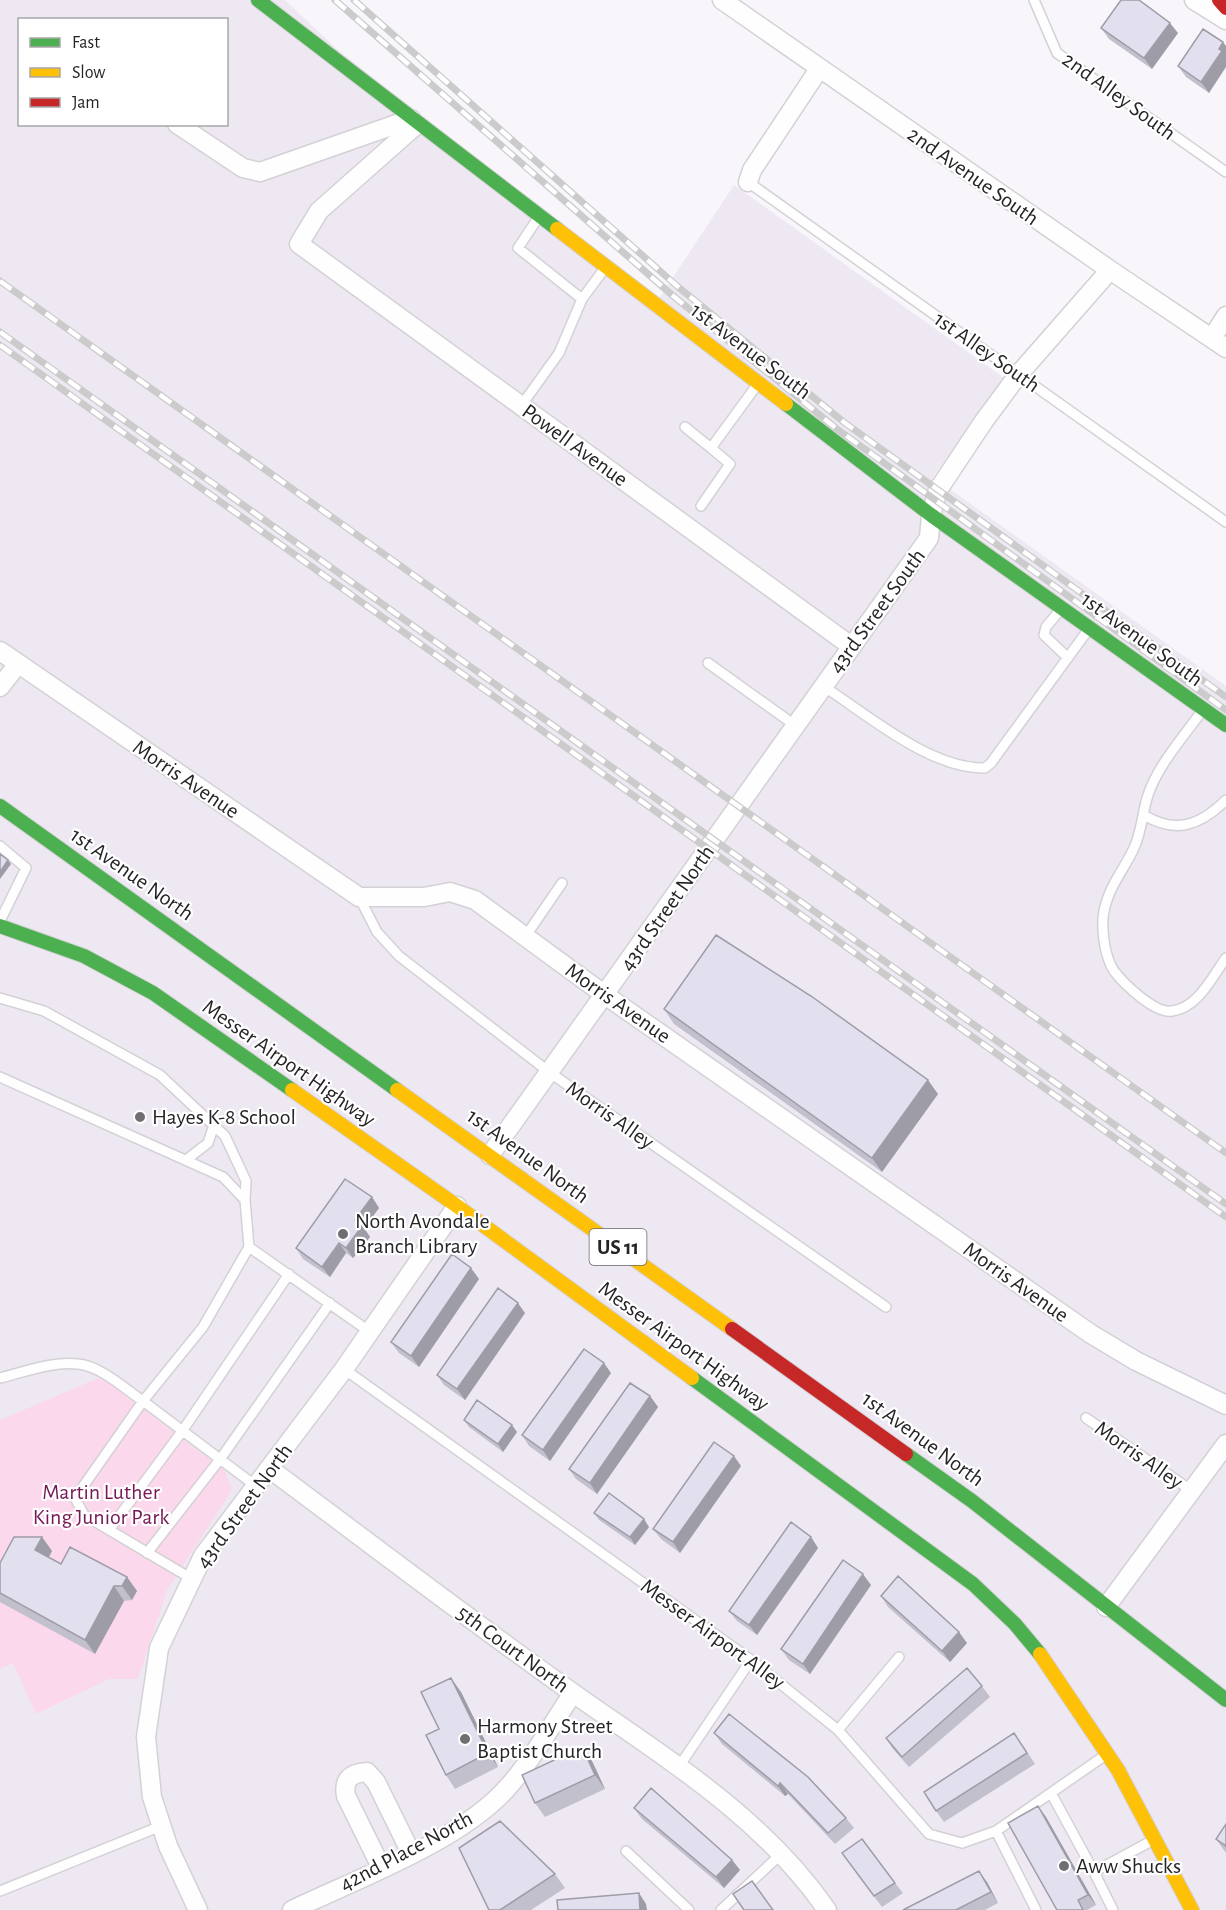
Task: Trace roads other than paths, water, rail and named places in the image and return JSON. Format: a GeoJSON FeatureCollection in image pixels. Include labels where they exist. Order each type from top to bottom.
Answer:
{"type":"FeatureCollection","features":[{"type":"Feature","properties":{"kind":"main road","name":"1st Avenue South"},"geometry":{"type":"LineString","coordinates":[[258,0],[931,515],[1226,725]]}},
{"type":"Feature","properties":{"kind":"main road"},"geometry":{"type":"LineString","coordinates":[[1219,0],[1226,8]]}},
{"type":"Feature","properties":{"kind":"main road","name":"1st Avenue North"},"geometry":{"type":"LineString","coordinates":[[0,807],[972,1501],[1106,1607],[1155,1649],[1226,1700]]}},
{"type":"Feature","properties":{"kind":"main road","name":"Messer Airport Highway"},"geometry":{"type":"LineString","coordinates":[[0,926],[84,956],[153,993],[457,1206],[973,1584],[1027,1638],[1109,1752],[1158,1838],[1192,1910]]}},
{"type":"Feature","properties":{"kind":"street","name":"2nd Avenue South"},"geometry":{"type":"LineString","coordinates":[[722,0],[1110,270],[1219,343]]}},
{"type":"Feature","properties":{"kind":"street"},"geometry":{"type":"LineString","coordinates":[[1194,0],[1226,20]]}},
{"type":"Feature","properties":{"kind":"street"},"geometry":{"type":"LineString","coordinates":[[748,182],[752,170],[819,69]]}},
{"type":"Feature","properties":{"kind":"street"},"geometry":{"type":"LineString","coordinates":[[180,126],[243,168],[260,172],[411,119]]}},
{"type":"Feature","properties":{"kind":"street","name":"Powell Avenue"},"geometry":{"type":"LineString","coordinates":[[411,119],[415,126],[319,211],[299,244],[851,646]]}},
{"type":"Feature","properties":{"kind":"street","name":"43rd Street South"},"geometry":{"type":"LineString","coordinates":[[740,807],[929,538],[931,515],[938,490],[1018,375],[1110,270]]}},
{"type":"Feature","properties":{"kind":"street"},"geometry":{"type":"LineString","coordinates":[[1219,343],[1226,316]]}},
{"type":"Feature","properties":{"kind":"street","name":"Morris Avenue"},"geometry":{"type":"LineString","coordinates":[[0,651],[359,897],[424,897],[450,892],[475,900],[605,995],[1091,1334],[1136,1361],[1226,1405]]}},
{"type":"Feature","properties":{"kind":"street"},"geometry":{"type":"LineString","coordinates":[[0,687],[18,664]]}},
{"type":"Feature","properties":{"kind":"street","name":"43rd Street North"},"geometry":{"type":"LineString","coordinates":[[490,1155],[740,807]]}},
{"type":"Feature","properties":{"kind":"street","name":"43rd Street North"},"geometry":{"type":"LineString","coordinates":[[198,1910],[168,1846],[152,1797],[146,1737],[159,1648],[203,1556],[344,1369],[457,1206]]}},
{"type":"Feature","properties":{"kind":"street"},"geometry":{"type":"LineString","coordinates":[[1106,1607],[1226,1444]]}},
{"type":"Feature","properties":{"kind":"street","name":"5th Court North"},"geometry":{"type":"LineString","coordinates":[[270,1469],[573,1694],[680,1765],[756,1828],[781,1854],[827,1910]]}},
{"type":"Feature","properties":{"kind":"street","name":"42nd Place North"},"geometry":{"type":"LineString","coordinates":[[292,1910],[411,1853],[465,1822],[508,1787],[573,1694]]}},
{"type":"Feature","properties":{"kind":"street"},"geometry":{"type":"LineString","coordinates":[[381,1868],[346,1796],[344,1785],[348,1778],[356,1772],[367,1772],[376,1782],[411,1853]]}},
{"type":"Feature","properties":{"kind":"lane","name":"2nd Alley South"},"geometry":{"type":"LineString","coordinates":[[1034,0],[1057,53],[1226,172]]}},
{"type":"Feature","properties":{"kind":"lane","name":"1st Alley South"},"geometry":{"type":"LineString","coordinates":[[748,182],[1226,522]]}},
{"type":"Feature","properties":{"kind":"lane"},"geometry":{"type":"LineString","coordinates":[[540,216],[518,248],[582,299]]}},
{"type":"Feature","properties":{"kind":"lane"},"geometry":{"type":"LineString","coordinates":[[521,406],[559,353],[582,299],[606,267]]}},
{"type":"Feature","properties":{"kind":"lane"},"geometry":{"type":"LineString","coordinates":[[711,448],[758,383]]}},
{"type":"Feature","properties":{"kind":"lane"},"geometry":{"type":"LineString","coordinates":[[685,427],[730,464],[702,506]]}},
{"type":"Feature","properties":{"kind":"lane"},"geometry":{"type":"LineString","coordinates":[[1062,608],[1046,627],[1044,635],[1068,658]]}},
{"type":"Feature","properties":{"kind":"lane"},"geometry":{"type":"LineString","coordinates":[[823,686],[928,754],[958,764],[985,768],[991,764],[1090,628]]}},
{"type":"Feature","properties":{"kind":"lane"},"geometry":{"type":"LineString","coordinates":[[708,663],[796,726]]}},
{"type":"Feature","properties":{"kind":"lane"},"geometry":{"type":"LineString","coordinates":[[1204,709],[1162,767],[1148,793],[1134,849],[1109,889],[1103,917],[1107,954],[1114,970],[1149,1005],[1172,1011],[1196,999],[1226,958]]}},
{"type":"Feature","properties":{"kind":"lane"},"geometry":{"type":"LineString","coordinates":[[1143,814],[1160,825],[1172,827],[1185,825],[1214,811],[1226,800]]}},
{"type":"Feature","properties":{"kind":"lane"},"geometry":{"type":"LineString","coordinates":[[0,846],[26,868],[0,921]]}},
{"type":"Feature","properties":{"kind":"lane"},"geometry":{"type":"LineString","coordinates":[[525,937],[562,883]]}},
{"type":"Feature","properties":{"kind":"lane","name":"Morris Alley"},"geometry":{"type":"LineString","coordinates":[[359,897],[377,932],[399,956],[549,1072],[886,1307]]}},
{"type":"Feature","properties":{"kind":"lane"},"geometry":{"type":"LineString","coordinates":[[0,999],[44,1011],[160,1075],[225,1136],[246,1181],[245,1200],[249,1247],[203,1327],[143,1401],[75,1498],[84,1515],[192,1579]]}},
{"type":"Feature","properties":{"kind":"lane"},"geometry":{"type":"LineString","coordinates":[[0,1077],[223,1177],[245,1200]]}},
{"type":"Feature","properties":{"kind":"lane"},"geometry":{"type":"LineString","coordinates":[[186,1160],[208,1143],[214,1125]]}},
{"type":"Feature","properties":{"kind":"lane"},"geometry":{"type":"LineString","coordinates":[[249,1247],[370,1332]]}},
{"type":"Feature","properties":{"kind":"lane"},"geometry":{"type":"LineString","coordinates":[[109,1530],[183,1430],[290,1274]]}},
{"type":"Feature","properties":{"kind":"lane"},"geometry":{"type":"LineString","coordinates":[[147,1553],[221,1458],[330,1303]]}},
{"type":"Feature","properties":{"kind":"lane"},"geometry":{"type":"LineString","coordinates":[[0,1378],[56,1365],[80,1364],[106,1376],[143,1401],[257,1487]]}},
{"type":"Feature","properties":{"kind":"lane","name":"Messer Airport Alley"},"geometry":{"type":"LineString","coordinates":[[344,1369],[751,1660],[838,1730],[929,1834],[962,1843],[996,1831],[1109,1752]]}},
{"type":"Feature","properties":{"kind":"lane","name":"Morris Alley"},"geometry":{"type":"LineString","coordinates":[[1086,1418],[1192,1491]]}},
{"type":"Feature","properties":{"kind":"lane"},"geometry":{"type":"LineString","coordinates":[[838,1730],[899,1657]]}},
{"type":"Feature","properties":{"kind":"lane"},"geometry":{"type":"LineString","coordinates":[[680,1765],[751,1660]]}},
{"type":"Feature","properties":{"kind":"lane"},"geometry":{"type":"LineString","coordinates":[[1051,1793],[1113,1910]]}},
{"type":"Feature","properties":{"kind":"lane"},"geometry":{"type":"LineString","coordinates":[[0,1892],[161,1826]]}},
{"type":"Feature","properties":{"kind":"lane"},"geometry":{"type":"LineString","coordinates":[[996,1831],[1036,1910]]}},
{"type":"Feature","properties":{"kind":"lane"},"geometry":{"type":"LineString","coordinates":[[1094,1872],[1158,1838]]}},
{"type":"Feature","properties":{"kind":"lane"},"geometry":{"type":"LineString","coordinates":[[626,1851],[689,1910]]}},
{"type":"Feature","properties":{"kind":"lane"},"geometry":{"type":"LineString","coordinates":[[721,1910],[781,1854]]}},
{"type":"Feature","properties":{"kind":"railway"},"geometry":{"type":"LineString","coordinates":[[335,0],[672,295],[837,429],[1226,710]]}},
{"type":"Feature","properties":{"kind":"railway"},"geometry":{"type":"LineString","coordinates":[[354,0],[677,286],[845,423],[1226,697]]}},
{"type":"Feature","properties":{"kind":"railway"},"geometry":{"type":"LineString","coordinates":[[0,281],[1226,1153]]}},
{"type":"Feature","properties":{"kind":"railway"},"geometry":{"type":"LineString","coordinates":[[0,332],[1226,1204]]}},
{"type":"Feature","properties":{"kind":"railway"},"geometry":{"type":"LineString","coordinates":[[0,345],[1226,1217]]}},
{"type":"Feature","properties":{"kind":"place","name":"Hayes K-8 School"},"geometry":{"type":"Point","coordinates":[140,1117]}},
{"type":"Feature","properties":{"kind":"place","name":"North Avondale Branch Library"},"geometry":{"type":"Point","coordinates":[343,1234]}},
{"type":"Feature","properties":{"kind":"place","name":"Harmony Street Baptist Church"},"geometry":{"type":"Point","coordinates":[465,1739]}},
{"type":"Feature","properties":{"kind":"place","name":"Aww Shucks"},"geometry":{"type":"Point","coordinates":[1064,1866]}},
{"type":"Feature","properties":{"kind":"park label","name":"Martin Luther King Junior Park"},"geometry":{"type":"Point","coordinates":[101,1504]}}]}
